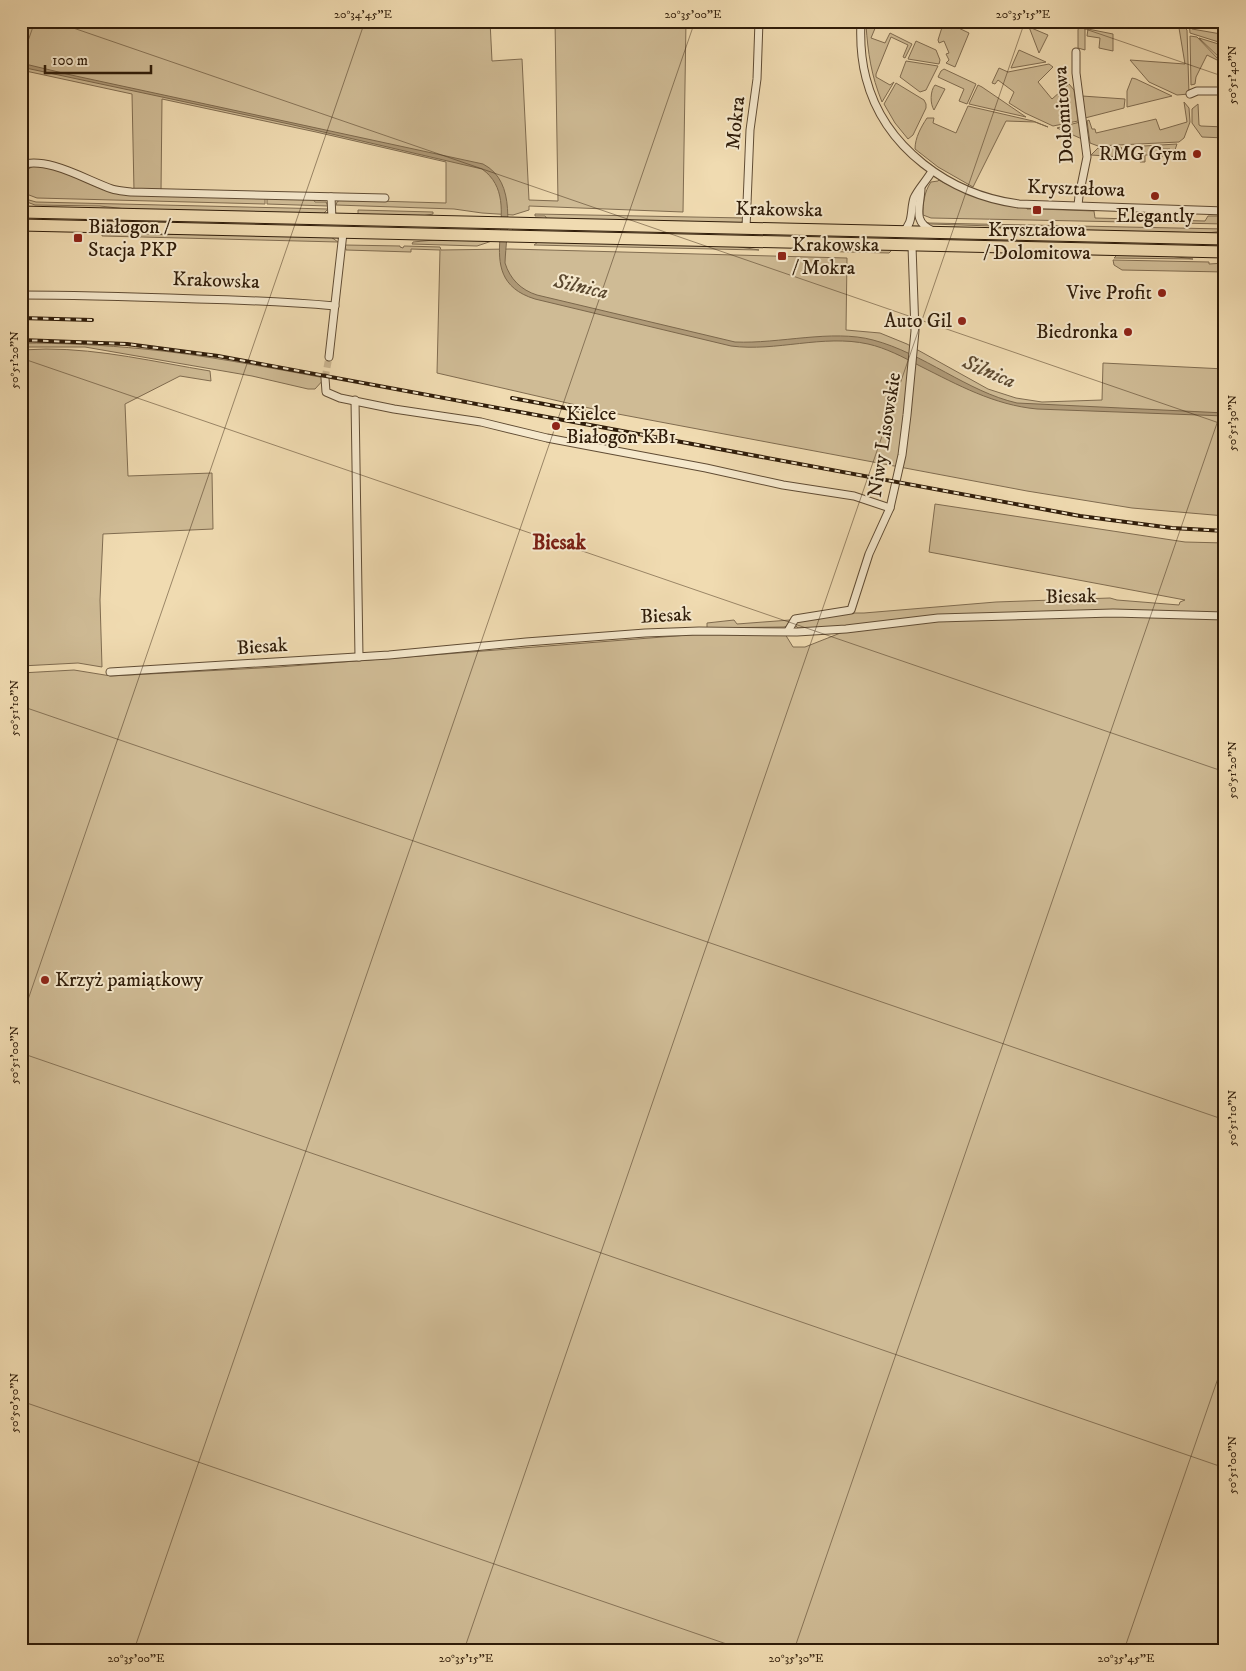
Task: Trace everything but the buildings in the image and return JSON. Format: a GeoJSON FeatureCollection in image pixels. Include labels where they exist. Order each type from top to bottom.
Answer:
{"type":"FeatureCollection","features":[{"type":"Feature","properties":{"kind":"main road","name":"Krakowska"},"geometry":{"type":"LineString","coordinates":[[21,212],[1225,238]]}},
{"type":"Feature","properties":{"kind":"main road","name":"Krakowska"},"geometry":{"type":"LineString","coordinates":[[21,226],[1225,252]]}},
{"type":"Feature","properties":{"kind":"street","name":"Mokra"},"geometry":{"type":"LineString","coordinates":[[746,228],[750,130],[757,80],[759,21]]}},
{"type":"Feature","properties":{"kind":"street","name":"Kryształowa"},"geometry":{"type":"LineString","coordinates":[[860,21],[860,51],[866,79],[875,103],[893,133],[908,150],[932,171],[961,188],[996,200],[1019,204],[1225,210]]}},
{"type":"Feature","properties":{"kind":"street","name":"Dolomitowa"},"geometry":{"type":"LineString","coordinates":[[1076,52],[1076,73],[1087,157],[1078,205]]}},
{"type":"Feature","properties":{"kind":"street"},"geometry":{"type":"LineString","coordinates":[[1190,94],[1197,91],[1225,91]]}},
{"type":"Feature","properties":{"kind":"street"},"geometry":{"type":"LineString","coordinates":[[21,166],[29,162],[48,165],[114,189],[131,192],[385,198]]}},
{"type":"Feature","properties":{"kind":"street"},"geometry":{"type":"LineString","coordinates":[[902,232],[909,226],[914,199],[932,171]]}},
{"type":"Feature","properties":{"kind":"street"},"geometry":{"type":"LineString","coordinates":[[921,188],[919,219],[926,227],[937,232]]}},
{"type":"Feature","properties":{"kind":"street"},"geometry":{"type":"LineString","coordinates":[[331,197],[332,219]]}},
{"type":"Feature","properties":{"kind":"street"},"geometry":{"type":"LineString","coordinates":[[329,356],[343,233]]}},
{"type":"Feature","properties":{"kind":"street","name":"Niwy Lisowskie"},"geometry":{"type":"LineString","coordinates":[[788,631],[795,619],[851,610],[870,554],[890,508],[902,456],[913,363],[915,330],[912,246]]}},
{"type":"Feature","properties":{"kind":"street","name":"Krakowska"},"geometry":{"type":"LineString","coordinates":[[21,295],[276,302],[335,306]]}},
{"type":"Feature","properties":{"kind":"street"},"geometry":{"type":"LineString","coordinates":[[325,378],[324,387],[327,393],[355,400],[415,413],[451,416],[547,438],[706,468],[783,485],[854,496],[890,508]]}},
{"type":"Feature","properties":{"kind":"street"},"geometry":{"type":"LineString","coordinates":[[355,400],[359,657]]}},
{"type":"Feature","properties":{"kind":"street","name":"Biesak"},"geometry":{"type":"LineString","coordinates":[[110,672],[359,657],[629,634],[846,629],[938,618],[1113,613],[1225,616]]}},
{"type":"Feature","properties":{"kind":"shaded area"},"geometry":{"type":"Polygon","coordinates":[[[21,21],[490,21],[492,61],[522,59],[529,200],[558,201],[555,21],[686,21],[683,212],[529,206],[529,210],[513,215],[454,209],[336,205],[340,200],[446,203],[446,162],[162,99],[161,192],[134,191],[132,94],[21,70],[21,21]]]}},
{"type":"Feature","properties":{"kind":"shaded area"},"geometry":{"type":"Polygon","coordinates":[[[944,21],[969,33],[955,67],[946,63],[949,60],[946,54],[949,53],[944,41],[939,43],[938,40],[944,21]]]}},
{"type":"Feature","properties":{"kind":"shaded area"},"geometry":{"type":"Polygon","coordinates":[[[1080,21],[1085,21],[1085,50],[1078,48],[1080,21]]]}},
{"type":"Feature","properties":{"kind":"shaded area"},"geometry":{"type":"Polygon","coordinates":[[[1189,21],[1193,21],[1192,29],[1221,34],[1220,41],[1225,42],[1225,44],[1190,33],[1189,21]]]}},
{"type":"Feature","properties":{"kind":"shaded area"},"geometry":{"type":"Polygon","coordinates":[[[1181,24],[1187,30],[1189,94],[1177,95],[1149,82],[1130,60],[1185,64],[1179,28],[1182,28],[1181,24]]]}},
{"type":"Feature","properties":{"kind":"shaded area"},"geometry":{"type":"Polygon","coordinates":[[[866,25],[876,26],[871,38],[885,43],[890,33],[912,44],[905,58],[903,57],[908,45],[891,37],[876,74],[876,77],[890,85],[894,82],[882,102],[871,64],[866,25]]]}},
{"type":"Feature","properties":{"kind":"shaded area"},"geometry":{"type":"Polygon","coordinates":[[[1029,27],[1048,35],[1039,53],[1029,27]]]}},
{"type":"Feature","properties":{"kind":"shaded area"},"geometry":{"type":"Polygon","coordinates":[[[1088,29],[1113,34],[1113,51],[1099,48],[1100,38],[1087,36],[1088,29]]]}},
{"type":"Feature","properties":{"kind":"shaded area"},"geometry":{"type":"Polygon","coordinates":[[[1190,36],[1197,37],[1221,62],[1207,55],[1196,77],[1195,84],[1191,85],[1190,36]]]}},
{"type":"Feature","properties":{"kind":"shaded area"},"geometry":{"type":"Polygon","coordinates":[[[1199,38],[1225,46],[1224,69],[1224,62],[1199,38]]]}},
{"type":"Feature","properties":{"kind":"shaded area"},"geometry":{"type":"Polygon","coordinates":[[[916,41],[936,50],[940,60],[939,64],[908,59],[916,41]]]}},
{"type":"Feature","properties":{"kind":"shaded area"},"geometry":{"type":"Polygon","coordinates":[[[1019,50],[1046,62],[1011,68],[1019,50]]]}},
{"type":"Feature","properties":{"kind":"shaded area"},"geometry":{"type":"Polygon","coordinates":[[[906,61],[938,66],[926,90],[920,92],[900,77],[906,61]]]}},
{"type":"Feature","properties":{"kind":"shaded area"},"geometry":{"type":"Polygon","coordinates":[[[21,63],[483,164],[494,172],[506,195],[508,223],[505,263],[507,269],[521,287],[537,295],[735,342],[823,336],[857,337],[873,340],[910,354],[963,382],[999,398],[1017,403],[1225,413],[1225,416],[1021,407],[991,399],[894,353],[868,344],[834,341],[765,347],[731,346],[535,299],[514,288],[504,274],[500,257],[501,201],[495,183],[482,169],[289,124],[21,67],[21,63]]]}},
{"type":"Feature","properties":{"kind":"shaded area"},"geometry":{"type":"Polygon","coordinates":[[[1049,64],[1053,67],[1038,82],[1052,99],[1069,84],[1074,90],[1078,121],[1053,126],[1009,103],[1014,92],[998,80],[995,84],[992,83],[999,68],[1008,72],[1049,64]]]}},
{"type":"Feature","properties":{"kind":"shaded area"},"geometry":{"type":"Polygon","coordinates":[[[944,69],[976,84],[967,104],[959,101],[964,89],[938,77],[944,69]]]}},
{"type":"Feature","properties":{"kind":"shaded area"},"geometry":{"type":"Polygon","coordinates":[[[1132,78],[1172,96],[1127,107],[1127,91],[1132,78]]]}},
{"type":"Feature","properties":{"kind":"shaded area"},"geometry":{"type":"Polygon","coordinates":[[[896,83],[924,100],[926,104],[926,108],[913,135],[908,139],[895,123],[884,104],[896,83]]]}},
{"type":"Feature","properties":{"kind":"shaded area"},"geometry":{"type":"Polygon","coordinates":[[[935,85],[945,89],[934,110],[931,98],[935,85]]]}},
{"type":"Feature","properties":{"kind":"shaded area"},"geometry":{"type":"Polygon","coordinates":[[[978,85],[982,87],[1026,117],[969,104],[978,85]]]}},
{"type":"Feature","properties":{"kind":"shaded area"},"geometry":{"type":"Polygon","coordinates":[[[1082,96],[1125,99],[1124,108],[1085,118],[1082,96]]]}},
{"type":"Feature","properties":{"kind":"shaded area"},"geometry":{"type":"Polygon","coordinates":[[[1184,102],[1189,108],[1190,122],[1184,138],[1179,142],[1098,146],[1090,143],[1087,121],[1089,120],[1092,129],[1095,129],[1096,133],[1156,119],[1160,130],[1187,122],[1184,102]]]}},
{"type":"Feature","properties":{"kind":"shaded area"},"geometry":{"type":"Polygon","coordinates":[[[1198,104],[1199,125],[1225,127],[1225,138],[1202,137],[1192,123],[1192,109],[1198,104]]]}},
{"type":"Feature","properties":{"kind":"shaded area"},"geometry":{"type":"Polygon","coordinates":[[[968,106],[1033,121],[1048,127],[1035,122],[1006,121],[973,187],[938,167],[915,149],[919,133],[927,118],[934,118],[933,123],[956,133],[968,106]]]}},
{"type":"Feature","properties":{"kind":"shaded area"},"geometry":{"type":"Polygon","coordinates":[[[1080,122],[1082,139],[1057,128],[1080,122]]]}},
{"type":"Feature","properties":{"kind":"shaded area"},"geometry":{"type":"Polygon","coordinates":[[[1177,144],[1174,153],[1170,153],[1170,149],[1163,149],[1162,157],[1150,159],[1150,155],[1145,155],[1145,162],[1140,162],[1138,158],[1131,158],[1130,160],[1128,156],[1130,154],[1132,156],[1143,156],[1145,152],[1141,150],[1144,146],[1177,144]]]}},
{"type":"Feature","properties":{"kind":"shaded area"},"geometry":{"type":"Polygon","coordinates":[[[1121,147],[1124,153],[1122,160],[1120,157],[1091,155],[1098,148],[1121,147]]]}},
{"type":"Feature","properties":{"kind":"shaded area"},"geometry":{"type":"Polygon","coordinates":[[[44,165],[121,194],[265,198],[265,204],[37,198],[21,192],[24,172],[33,166],[44,165]]]}},
{"type":"Feature","properties":{"kind":"shaded area"},"geometry":{"type":"Polygon","coordinates":[[[939,180],[982,199],[1027,207],[1027,209],[1033,209],[1034,212],[1039,212],[1039,209],[1094,211],[1095,218],[1205,221],[1208,216],[1221,216],[1225,224],[931,218],[923,215],[924,198],[931,182],[939,180]]]}},
{"type":"Feature","properties":{"kind":"shaded area"},"geometry":{"type":"Polygon","coordinates":[[[22,198],[36,202],[328,209],[323,214],[126,209],[100,206],[35,205],[22,198]]]}},
{"type":"Feature","properties":{"kind":"shaded area"},"geometry":{"type":"Polygon","coordinates":[[[267,198],[313,199],[315,202],[326,202],[328,206],[267,204],[267,198]]]}},
{"type":"Feature","properties":{"kind":"shaded area"},"geometry":{"type":"Polygon","coordinates":[[[358,210],[433,212],[433,214],[422,216],[358,215],[358,210]]]}},
{"type":"Feature","properties":{"kind":"shaded area"},"geometry":{"type":"Polygon","coordinates":[[[535,214],[745,218],[741,223],[548,220],[545,216],[535,216],[535,214]]]}},
{"type":"Feature","properties":{"kind":"shaded area"},"geometry":{"type":"Polygon","coordinates":[[[139,219],[353,224],[353,229],[35,220],[102,221],[139,219]]]}},
{"type":"Feature","properties":{"kind":"shaded area"},"geometry":{"type":"Polygon","coordinates":[[[923,221],[929,223],[1225,229],[1225,231],[1207,233],[1018,229],[992,226],[930,224],[923,221]]]}},
{"type":"Feature","properties":{"kind":"shaded area"},"geometry":{"type":"Polygon","coordinates":[[[358,224],[494,227],[494,232],[358,229],[358,224]]]}},
{"type":"Feature","properties":{"kind":"shaded area"},"geometry":{"type":"Polygon","coordinates":[[[513,228],[893,237],[893,241],[512,232],[513,228]]]}},
{"type":"Feature","properties":{"kind":"shaded area"},"geometry":{"type":"Polygon","coordinates":[[[102,234],[331,237],[338,242],[102,236],[102,234]]]}},
{"type":"Feature","properties":{"kind":"shaded area"},"geometry":{"type":"Polygon","coordinates":[[[897,236],[1225,243],[1225,247],[897,240],[897,236]]]}},
{"type":"Feature","properties":{"kind":"shaded area"},"geometry":{"type":"Polygon","coordinates":[[[434,240],[492,241],[477,246],[412,244],[413,242],[434,240]]]}},
{"type":"Feature","properties":{"kind":"shaded area"},"geometry":{"type":"Polygon","coordinates":[[[538,242],[734,246],[759,250],[534,245],[538,242]]]}},
{"type":"Feature","properties":{"kind":"shaded area"},"geometry":{"type":"Polygon","coordinates":[[[345,245],[400,246],[403,248],[404,246],[440,247],[441,250],[510,249],[847,258],[846,330],[880,333],[907,344],[988,389],[1016,398],[1042,402],[1102,400],[1103,363],[1225,369],[1225,516],[1132,508],[1027,491],[602,411],[437,373],[440,250],[411,249],[411,252],[346,250],[345,245]]]}},
{"type":"Feature","properties":{"kind":"shaded area"},"geometry":{"type":"Polygon","coordinates":[[[824,248],[893,249],[889,253],[808,251],[824,248]]]}},
{"type":"Feature","properties":{"kind":"shaded area"},"geometry":{"type":"Polygon","coordinates":[[[1117,255],[1170,256],[1193,259],[1114,258],[1117,255]]]}},
{"type":"Feature","properties":{"kind":"shaded area"},"geometry":{"type":"Polygon","coordinates":[[[1113,260],[1225,263],[1225,272],[1122,270],[1114,265],[1113,260]]]}},
{"type":"Feature","properties":{"kind":"shaded area"},"geometry":{"type":"Polygon","coordinates":[[[21,343],[98,345],[167,352],[325,378],[315,389],[308,389],[252,376],[85,347],[21,347],[21,343]]]}},
{"type":"Feature","properties":{"kind":"shaded area"},"geometry":{"type":"Polygon","coordinates":[[[21,350],[88,351],[210,371],[211,381],[180,376],[125,404],[128,476],[212,473],[213,529],[103,534],[100,600],[102,667],[78,663],[21,666],[21,350]]]}},
{"type":"Feature","properties":{"kind":"shaded area"},"geometry":{"type":"Polygon","coordinates":[[[935,504],[1185,542],[1225,543],[1225,1650],[21,1650],[21,673],[74,670],[111,676],[279,667],[701,634],[785,634],[793,647],[805,647],[843,632],[983,614],[919,617],[839,627],[798,628],[795,625],[797,621],[849,613],[996,602],[1110,598],[1179,605],[1180,602],[1185,600],[929,552],[935,504]]]}},
{"type":"Feature","properties":{"kind":"shaded area"},"geometry":{"type":"Polygon","coordinates":[[[734,620],[737,624],[790,620],[787,626],[784,627],[707,628],[707,623],[734,620]]]}},
{"type":"Feature","properties":{"kind":"tunnel"},"geometry":{"type":"LineString","coordinates":[[325,378],[329,357]]}},
{"type":"Feature","properties":{"kind":"railway"},"geometry":{"type":"LineString","coordinates":[[21,318],[92,320]]}},
{"type":"Feature","properties":{"kind":"railway"},"geometry":{"type":"LineString","coordinates":[[21,340],[127,344],[218,356],[1080,516],[1172,528],[1225,531]]}},
{"type":"Feature","properties":{"kind":"railway"},"geometry":{"type":"LineString","coordinates":[[512,398],[597,414]]}},
{"type":"Feature","properties":{"kind":"place","name":"RMG Gym"},"geometry":{"type":"Point","coordinates":[1197,154]}},
{"type":"Feature","properties":{"kind":"place","name":"Elegantly"},"geometry":{"type":"Point","coordinates":[1155,196]}},
{"type":"Feature","properties":{"kind":"place","name":"Kryształowa / Dolomitowa"},"geometry":{"type":"Point","coordinates":[1037,210]}},
{"type":"Feature","properties":{"kind":"place","name":"Białogon / Stacja PKP"},"geometry":{"type":"Point","coordinates":[78,238]}},
{"type":"Feature","properties":{"kind":"place","name":"Krakowska / Mokra"},"geometry":{"type":"Point","coordinates":[782,256]}},
{"type":"Feature","properties":{"kind":"place","name":"Vive Profit"},"geometry":{"type":"Point","coordinates":[1162,293]}},
{"type":"Feature","properties":{"kind":"place","name":"Auto Gil"},"geometry":{"type":"Point","coordinates":[962,321]}},
{"type":"Feature","properties":{"kind":"place","name":"Biedronka"},"geometry":{"type":"Point","coordinates":[1128,332]}},
{"type":"Feature","properties":{"kind":"place","name":"Kielce Białogon KB1"},"geometry":{"type":"Point","coordinates":[556,426]}},
{"type":"Feature","properties":{"kind":"place","name":"Krzyż pamiątkowy"},"geometry":{"type":"Point","coordinates":[45,980]}},
{"type":"Feature","properties":{"kind":"district","name":"Biesak"},"geometry":{"type":"Point","coordinates":[559,543]}},
{"type":"Feature","properties":{"kind":"water label","name":"Silnica"},"geometry":{"type":"Point","coordinates":[581,287]}},
{"type":"Feature","properties":{"kind":"water label","name":"Silnica"},"geometry":{"type":"Point","coordinates":[989,372]}}]}
